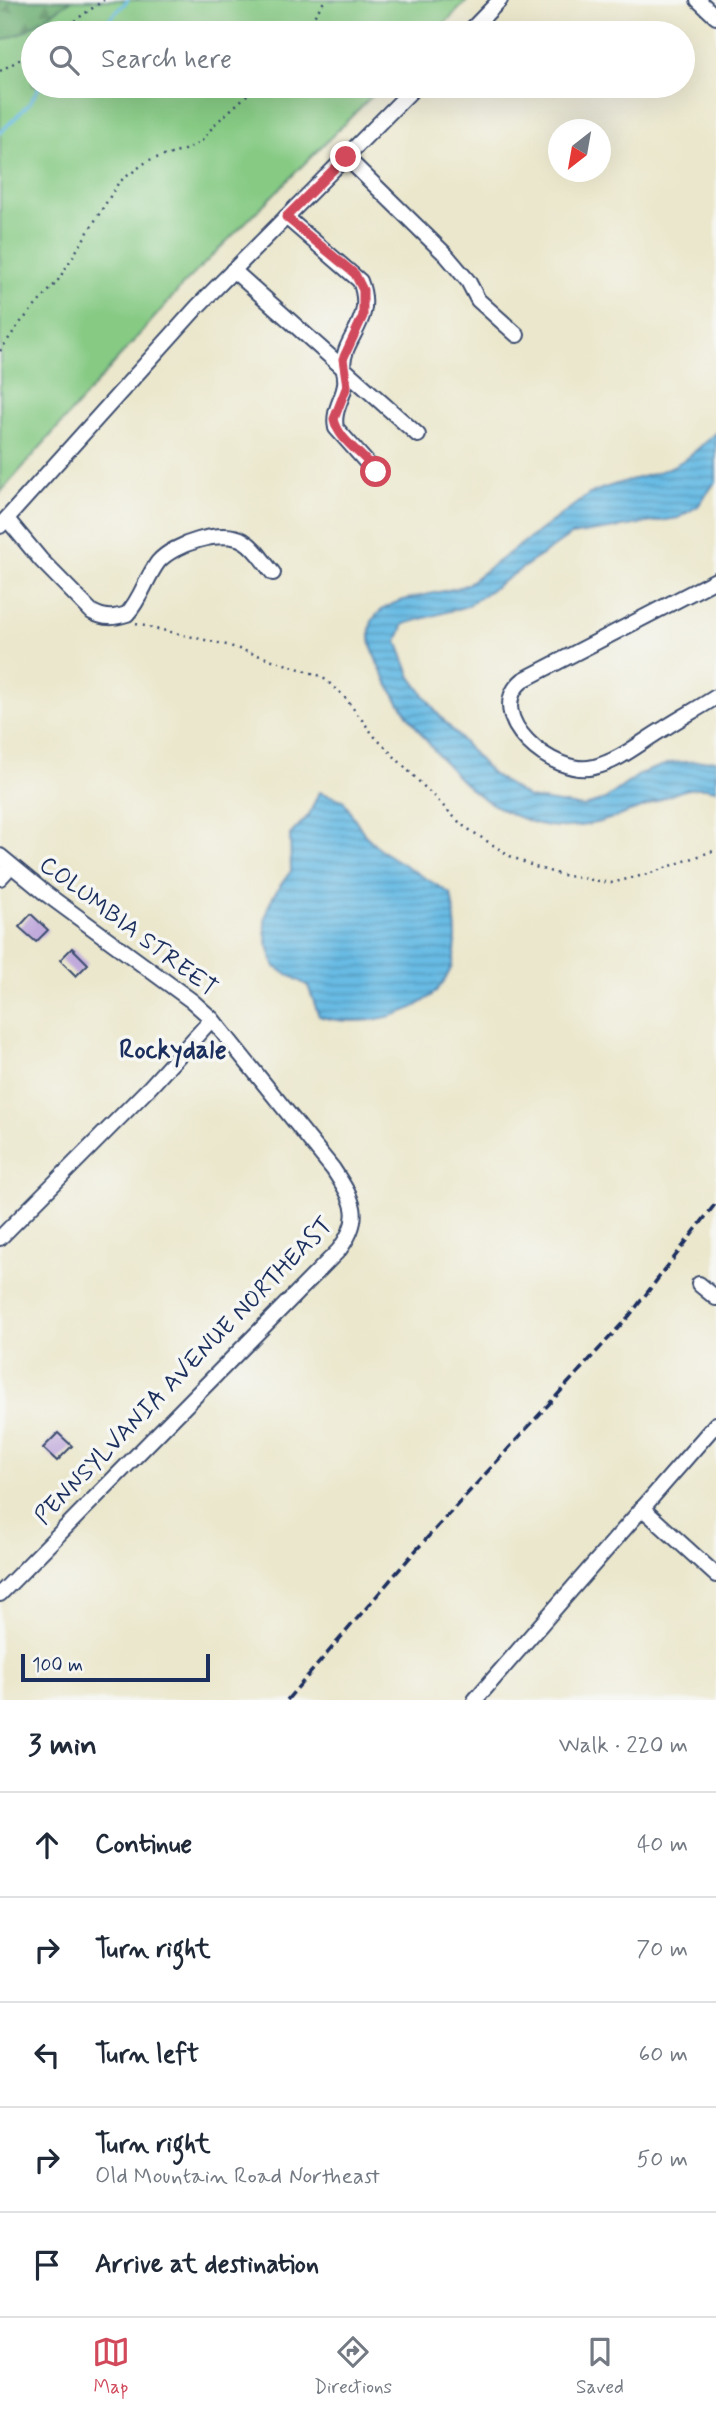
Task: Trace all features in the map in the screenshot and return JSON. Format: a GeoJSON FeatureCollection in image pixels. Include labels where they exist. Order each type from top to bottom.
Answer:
{"type":"FeatureCollection","features":[{"type":"Feature","properties":{"kind":"street"},"geometry":{"type":"LineString","coordinates":[[480,21],[500,0]]}},
{"type":"Feature","properties":{"kind":"street"},"geometry":{"type":"LineString","coordinates":[[698,0],[716,17]]}},
{"type":"Feature","properties":{"kind":"street"},"geometry":{"type":"LineString","coordinates":[[273,573],[241,539],[233,536],[188,542],[165,555],[133,608],[116,617],[92,612],[3,522],[161,345],[404,98]]}},
{"type":"Feature","properties":{"kind":"street"},"geometry":{"type":"LineString","coordinates":[[346,157],[446,256],[468,281],[478,300],[517,335]]}},
{"type":"Feature","properties":{"kind":"street"},"geometry":{"type":"LineString","coordinates":[[286,217],[355,274],[363,290],[363,316],[343,359],[347,386],[334,419],[336,428],[376,472]]}},
{"type":"Feature","properties":{"kind":"street"},"geometry":{"type":"LineString","coordinates":[[233,270],[418,435]]}},
{"type":"Feature","properties":{"kind":"street"},"geometry":{"type":"LineString","coordinates":[[716,580],[523,680],[511,695],[508,704],[512,720],[531,743],[562,764],[586,769],[628,751],[716,697]]}},
{"type":"Feature","properties":{"kind":"street"},"geometry":{"type":"LineString","coordinates":[[0,878],[6,861]]}},
{"type":"Feature","properties":{"kind":"street","name":"COLUMBIA STREET"},"geometry":{"type":"LineString","coordinates":[[6,861],[192,1001],[212,1019],[333,1170],[352,1203]]}},
{"type":"Feature","properties":{"kind":"street"},"geometry":{"type":"LineString","coordinates":[[0,1238],[158,1079],[212,1019]]}},
{"type":"Feature","properties":{"kind":"street","name":"PENNSYLVANIA AVENUE NORTHEAST"},"geometry":{"type":"LineString","coordinates":[[0,1594],[339,1250],[354,1226],[352,1203]]}},
{"type":"Feature","properties":{"kind":"street"},"geometry":{"type":"LineString","coordinates":[[699,1284],[716,1298]]}},
{"type":"Feature","properties":{"kind":"street"},"geometry":{"type":"LineString","coordinates":[[475,1700],[716,1424]]}},
{"type":"Feature","properties":{"kind":"street"},"geometry":{"type":"LineString","coordinates":[[642,1508],[716,1575]]}},
{"type":"Feature","properties":{"kind":"path"},"geometry":{"type":"LineString","coordinates":[[74,21],[104,0]]}},
{"type":"Feature","properties":{"kind":"path"},"geometry":{"type":"LineString","coordinates":[[311,21],[326,0]]}},
{"type":"Feature","properties":{"kind":"path"},"geometry":{"type":"LineString","coordinates":[[0,71],[21,59]]}},
{"type":"Feature","properties":{"kind":"path"},"geometry":{"type":"LineString","coordinates":[[0,351],[19,324],[57,282],[120,182],[149,160],[182,151],[201,142],[215,124],[244,98]]}},
{"type":"Feature","properties":{"kind":"path"},"geometry":{"type":"LineString","coordinates":[[116,617],[227,645],[321,676],[343,695],[375,737],[462,825],[510,856],[535,867],[562,875],[611,883],[648,874],[713,851]]}},
{"type":"Feature","properties":{"kind":"green space"},"geometry":{"type":"Polygon","coordinates":[[[0,0],[468,0],[447,21],[21,21],[21,98],[370,98],[183,285],[0,493],[0,0]]]}},
{"type":"Feature","properties":{"kind":"green space"},"geometry":{"type":"Polygon","coordinates":[[[0,0],[72,0],[40,21],[21,21],[21,33],[0,41],[0,0]]]}},
{"type":"Feature","properties":{"kind":"water"},"geometry":{"type":"Polygon","coordinates":[[[716,432],[716,481],[698,506],[678,518],[571,535],[467,606],[404,624],[397,641],[411,677],[438,714],[492,774],[529,798],[584,807],[605,799],[642,773],[670,763],[716,760],[716,790],[695,788],[677,792],[618,816],[573,827],[538,824],[492,804],[452,771],[401,705],[374,655],[370,634],[374,618],[382,610],[403,600],[466,585],[588,495],[611,485],[671,467],[691,455],[716,432]]]}},
{"type":"Feature","properties":{"kind":"water"},"geometry":{"type":"Polygon","coordinates":[[[319,792],[343,800],[365,835],[382,851],[451,894],[456,937],[451,969],[436,991],[406,1011],[371,1020],[335,1020],[319,1016],[308,986],[275,967],[266,938],[266,916],[274,895],[291,871],[290,835],[309,815],[319,792]]]}},
{"type":"Feature","properties":{"kind":"building"},"geometry":{"type":"Polygon","coordinates":[[[31,914],[48,930],[36,942],[19,927],[31,914]]]}},
{"type":"Feature","properties":{"kind":"building"},"geometry":{"type":"Polygon","coordinates":[[[72,948],[88,964],[76,976],[60,960],[72,948]]]}},
{"type":"Feature","properties":{"kind":"building"},"geometry":{"type":"Polygon","coordinates":[[[58,1433],[72,1446],[57,1461],[43,1448],[58,1433]]]}},
{"type":"Feature","properties":{"kind":"waterway"},"geometry":{"type":"LineString","coordinates":[[108,21],[128,0]]}},
{"type":"Feature","properties":{"kind":"waterway"},"geometry":{"type":"LineString","coordinates":[[0,133],[33,98]]}},
{"type":"Feature","properties":{"kind":"railway"},"geometry":{"type":"LineString","coordinates":[[287,1700],[417,1549],[630,1315],[716,1203]]}},
{"type":"Feature","properties":{"kind":"district","name":"Rockydale"},"geometry":{"type":"Point","coordinates":[173,1051]}},
{"type":"Feature","properties":{"kind":"route"},"geometry":{"type":"LineString","coordinates":[[346,157],[286,217],[360,281],[363,290],[363,316],[343,359],[347,386],[334,419],[340,435],[368,460],[376,472]]}}]}
